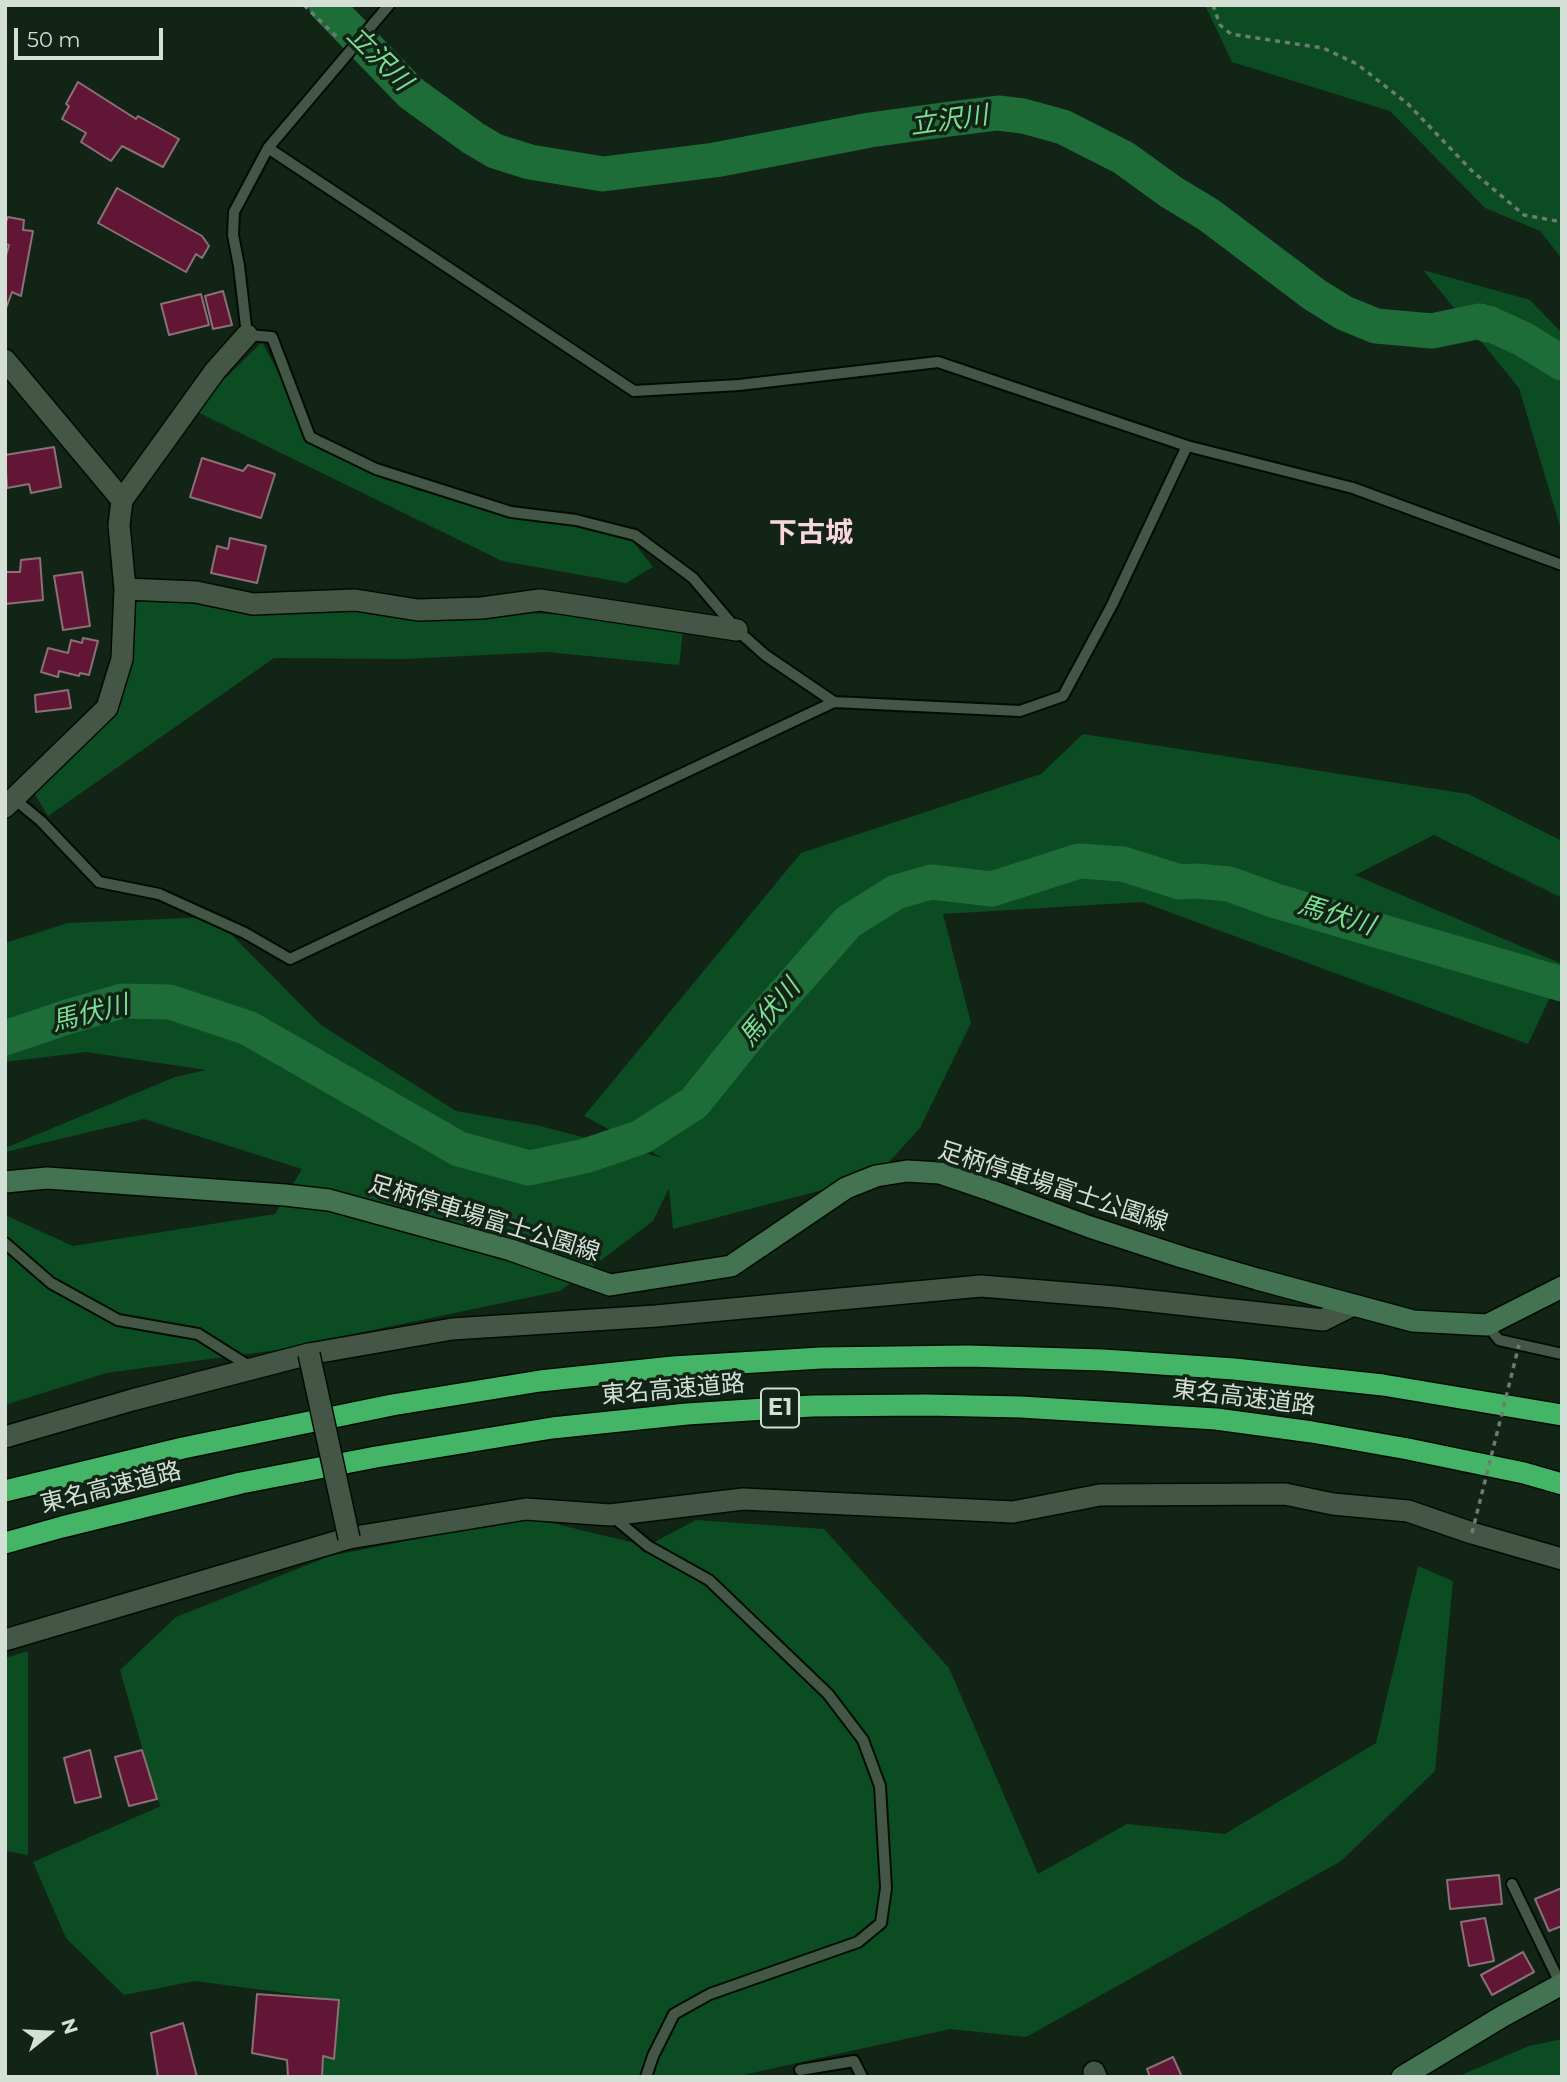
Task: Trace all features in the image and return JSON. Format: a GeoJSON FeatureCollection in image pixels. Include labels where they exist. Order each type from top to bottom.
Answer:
{"type":"FeatureCollection","features":[{"type":"Feature","properties":{"kind":"highway","name":"東名高速道路"},"geometry":{"type":"LineString","coordinates":[[5,1491],[183,1448],[392,1405],[540,1381],[673,1367],[821,1358],[968,1356],[1103,1360],[1234,1369],[1384,1385],[1562,1415]]}},
{"type":"Feature","properties":{"kind":"highway","name":"東名高速道路"},"geometry":{"type":"LineString","coordinates":[[5,1543],[242,1483],[376,1457],[552,1428],[687,1414],[812,1406],[1021,1407],[1216,1419],[1409,1448],[1562,1484]]}},
{"type":"Feature","properties":{"kind":"main road","name":"足柄停車場富士公園線"},"geometry":{"type":"LineString","coordinates":[[5,1182],[47,1178],[329,1200],[511,1250],[610,1285],[732,1265],[846,1188],[876,1176],[907,1171],[940,1173],[1182,1257],[1413,1321],[1487,1325],[1562,1287]]}},
{"type":"Feature","properties":{"kind":"main road"},"geometry":{"type":"LineString","coordinates":[[1402,2077],[1561,1985]]}},
{"type":"Feature","properties":{"kind":"street"},"geometry":{"type":"LineString","coordinates":[[9,802],[107,708],[122,659],[125,589],[119,525],[122,500],[215,371],[247,335]]}},
{"type":"Feature","properties":{"kind":"street"},"geometry":{"type":"LineString","coordinates":[[5,360],[122,500]]}},
{"type":"Feature","properties":{"kind":"street"},"geometry":{"type":"LineString","coordinates":[[125,589],[196,592],[253,604],[355,600],[418,610],[482,608],[540,600],[737,630]]}},
{"type":"Feature","properties":{"kind":"street"},"geometry":{"type":"LineString","coordinates":[[5,1437],[132,1400],[309,1354],[452,1329],[656,1316],[981,1286],[1115,1297],[1323,1320],[1353,1305]]}},
{"type":"Feature","properties":{"kind":"street"},"geometry":{"type":"LineString","coordinates":[[309,1354],[349,1538]]}},
{"type":"Feature","properties":{"kind":"street"},"geometry":{"type":"LineString","coordinates":[[5,1640],[349,1538],[526,1509],[610,1515],[743,1499],[1013,1512],[1100,1495],[1285,1494],[1333,1504],[1408,1511],[1562,1559]]}},
{"type":"Feature","properties":{"kind":"lane"},"geometry":{"type":"LineString","coordinates":[[389,5],[268,148],[234,212],[233,234],[247,335],[272,337],[310,437],[376,469],[510,512],[576,520],[635,535],[693,578],[737,630],[765,655],[834,702]]}},
{"type":"Feature","properties":{"kind":"lane"},"geometry":{"type":"LineString","coordinates":[[268,148],[634,391],[739,385],[938,362],[1187,446],[1353,488],[1562,565]]}},
{"type":"Feature","properties":{"kind":"lane"},"geometry":{"type":"LineString","coordinates":[[9,802],[41,821],[99,882],[159,894],[244,933],[290,959],[834,702],[1020,711],[1063,696],[1112,605],[1187,446]]}},
{"type":"Feature","properties":{"kind":"lane"},"geometry":{"type":"LineString","coordinates":[[5,1243],[51,1283],[118,1321],[198,1334],[254,1369]]}},
{"type":"Feature","properties":{"kind":"lane"},"geometry":{"type":"LineString","coordinates":[[1487,1325],[1499,1340],[1562,1354]]}},
{"type":"Feature","properties":{"kind":"lane"},"geometry":{"type":"LineString","coordinates":[[610,1515],[648,1546],[709,1580],[828,1694],[863,1740],[880,1786],[886,1888],[881,1923],[858,1942],[710,1994],[674,2014],[653,2056],[646,2077]]}},
{"type":"Feature","properties":{"kind":"lane"},"geometry":{"type":"LineString","coordinates":[[1512,1884],[1561,1985]]}},
{"type":"Feature","properties":{"kind":"lane"},"geometry":{"type":"LineString","coordinates":[[800,2070],[854,2061],[862,2077]]}},
{"type":"Feature","properties":{"kind":"path"},"geometry":{"type":"LineString","coordinates":[[304,5],[350,50]]}},
{"type":"Feature","properties":{"kind":"path"},"geometry":{"type":"LineString","coordinates":[[1213,5],[1220,25],[1231,34],[1323,48],[1357,64],[1408,104],[1472,171],[1524,215],[1562,222]]}},
{"type":"Feature","properties":{"kind":"path"},"geometry":{"type":"LineString","coordinates":[[1472,1533],[1519,1345]]}},
{"type":"Feature","properties":{"kind":"green space"},"geometry":{"type":"Polygon","coordinates":[[[1205,5],[1562,5],[1562,259],[1540,231],[1485,208],[1390,111],[1232,62],[1205,5]]]}},
{"type":"Feature","properties":{"kind":"green space"},"geometry":{"type":"Polygon","coordinates":[[[1423,270],[1530,300],[1562,333],[1562,533],[1519,388],[1423,270]]]}},
{"type":"Feature","properties":{"kind":"green space"},"geometry":{"type":"Polygon","coordinates":[[[262,342],[308,429],[416,490],[626,533],[653,567],[626,583],[502,561],[193,410],[262,342]]]}},
{"type":"Feature","properties":{"kind":"green space"},"geometry":{"type":"Polygon","coordinates":[[[138,590],[684,622],[679,665],[547,652],[404,659],[274,658],[48,816],[28,783],[123,686],[138,590]]]}},
{"type":"Feature","properties":{"kind":"green space"},"geometry":{"type":"Polygon","coordinates":[[[1083,734],[1468,794],[1562,841],[1562,898],[1434,835],[1355,875],[1562,964],[1562,972],[1528,1044],[1142,902],[943,914],[971,1023],[920,1128],[876,1176],[673,1229],[669,1188],[653,1221],[560,1291],[277,1350],[106,1373],[5,1405],[5,1215],[73,1246],[275,1214],[302,1169],[144,1119],[5,1152],[5,1148],[175,1077],[206,1070],[86,1052],[5,1062],[5,943],[68,923],[214,917],[321,1025],[456,1111],[536,1125],[663,1158],[584,1116],[801,853],[1041,774],[1083,734]]]}},
{"type":"Feature","properties":{"kind":"green space"},"geometry":{"type":"Polygon","coordinates":[[[527,1517],[647,1546],[696,1520],[824,1529],[949,1668],[1038,1874],[1127,1824],[1225,1834],[1376,1743],[1418,1566],[1453,1581],[1435,1771],[1341,1861],[1026,2037],[950,2029],[734,2077],[318,2077],[338,2000],[195,1981],[124,1995],[66,1938],[33,1862],[161,1806],[120,1670],[176,1617],[330,1556],[527,1517]]]}},
{"type":"Feature","properties":{"kind":"green space"},"geometry":{"type":"Polygon","coordinates":[[[28,1651],[28,1855],[5,1851],[5,1658],[28,1651]]]}},
{"type":"Feature","properties":{"kind":"green space"},"geometry":{"type":"Polygon","coordinates":[[[1562,2039],[1562,2077],[1457,2077],[1529,2046],[1562,2039]]]}},
{"type":"Feature","properties":{"kind":"building"},"geometry":{"type":"Polygon","coordinates":[[[78,82],[136,119],[138,116],[179,139],[163,167],[122,146],[111,161],[81,142],[86,133],[62,119],[69,106],[66,104],[78,82]]]}},
{"type":"Feature","properties":{"kind":"building"},"geometry":{"type":"Polygon","coordinates":[[[117,188],[202,236],[209,246],[202,258],[196,254],[186,272],[98,223],[117,188]]]}},
{"type":"Feature","properties":{"kind":"building"},"geometry":{"type":"Polygon","coordinates":[[[8,217],[24,220],[23,230],[33,231],[21,296],[12,292],[5,311],[5,259],[9,245],[5,244],[5,224],[8,217]]]}},
{"type":"Feature","properties":{"kind":"building"},"geometry":{"type":"Polygon","coordinates":[[[223,291],[232,325],[213,329],[205,296],[223,291]]]}},
{"type":"Feature","properties":{"kind":"building"},"geometry":{"type":"Polygon","coordinates":[[[201,294],[209,325],[169,335],[161,304],[201,294]]]}},
{"type":"Feature","properties":{"kind":"building"},"geometry":{"type":"Polygon","coordinates":[[[54,447],[61,487],[31,493],[29,484],[7,488],[5,455],[54,447]]]}},
{"type":"Feature","properties":{"kind":"building"},"geometry":{"type":"Polygon","coordinates":[[[202,458],[243,471],[248,465],[275,474],[261,518],[190,497],[202,458]]]}},
{"type":"Feature","properties":{"kind":"building"},"geometry":{"type":"Polygon","coordinates":[[[230,538],[266,546],[257,583],[211,573],[217,546],[228,549],[230,538]]]}},
{"type":"Feature","properties":{"kind":"building"},"geometry":{"type":"Polygon","coordinates":[[[40,558],[43,600],[5,604],[5,572],[20,572],[21,560],[40,558]]]}},
{"type":"Feature","properties":{"kind":"building"},"geometry":{"type":"Polygon","coordinates":[[[82,572],[90,626],[63,630],[54,576],[82,572]]]}},
{"type":"Feature","properties":{"kind":"building"},"geometry":{"type":"Polygon","coordinates":[[[83,638],[98,641],[89,675],[80,673],[79,676],[59,671],[58,677],[41,672],[48,648],[68,653],[71,640],[82,643],[83,638]]]}},
{"type":"Feature","properties":{"kind":"building"},"geometry":{"type":"Polygon","coordinates":[[[68,690],[71,708],[36,712],[35,695],[68,690]]]}},
{"type":"Feature","properties":{"kind":"building"},"geometry":{"type":"Polygon","coordinates":[[[90,1750],[101,1797],[75,1803],[64,1758],[90,1750]]]}},
{"type":"Feature","properties":{"kind":"building"},"geometry":{"type":"Polygon","coordinates":[[[142,1750],[157,1799],[129,1806],[115,1757],[142,1750]]]}},
{"type":"Feature","properties":{"kind":"building"},"geometry":{"type":"Polygon","coordinates":[[[1499,1875],[1502,1904],[1450,1909],[1447,1880],[1499,1875]]]}},
{"type":"Feature","properties":{"kind":"building"},"geometry":{"type":"Polygon","coordinates":[[[1562,1888],[1562,1926],[1549,1931],[1535,1899],[1562,1888]]]}},
{"type":"Feature","properties":{"kind":"building"},"geometry":{"type":"Polygon","coordinates":[[[1485,1918],[1494,1961],[1469,1966],[1461,1922],[1485,1918]]]}},
{"type":"Feature","properties":{"kind":"building"},"geometry":{"type":"Polygon","coordinates":[[[1523,1952],[1534,1972],[1492,1995],[1481,1975],[1523,1952]]]}},
{"type":"Feature","properties":{"kind":"building"},"geometry":{"type":"Polygon","coordinates":[[[257,1994],[339,2000],[334,2059],[323,2056],[322,2077],[288,2077],[287,2060],[252,2053],[257,1994]]]}},
{"type":"Feature","properties":{"kind":"building"},"geometry":{"type":"Polygon","coordinates":[[[183,2023],[197,2077],[158,2077],[151,2033],[183,2023]]]}},
{"type":"Feature","properties":{"kind":"building"},"geometry":{"type":"Polygon","coordinates":[[[1173,2057],[1182,2077],[1150,2077],[1147,2069],[1173,2057]]]}},
{"type":"Feature","properties":{"kind":"waterway","name":"立沢川"},"geometry":{"type":"LineString","coordinates":[[326,5],[411,93],[495,151],[530,162],[603,174],[715,160],[870,130],[998,113],[1023,116],[1063,127],[1124,158],[1209,215],[1315,295],[1344,313],[1376,326],[1432,331],[1480,321],[1523,339],[1562,363]]}},
{"type":"Feature","properties":{"kind":"waterway","name":"馬伏川"},"geometry":{"type":"LineString","coordinates":[[5,1038],[122,1001],[170,1002],[248,1028],[459,1149],[529,1168],[585,1156],[641,1137],[694,1103],[752,1031],[848,922],[896,892],[931,882],[992,889],[1079,861],[1123,864],[1180,882],[1229,884],[1276,901],[1562,984]]}},
{"type":"Feature","properties":{"kind":"district","name":"下古城"},"geometry":{"type":"Point","coordinates":[811,534]}}]}
